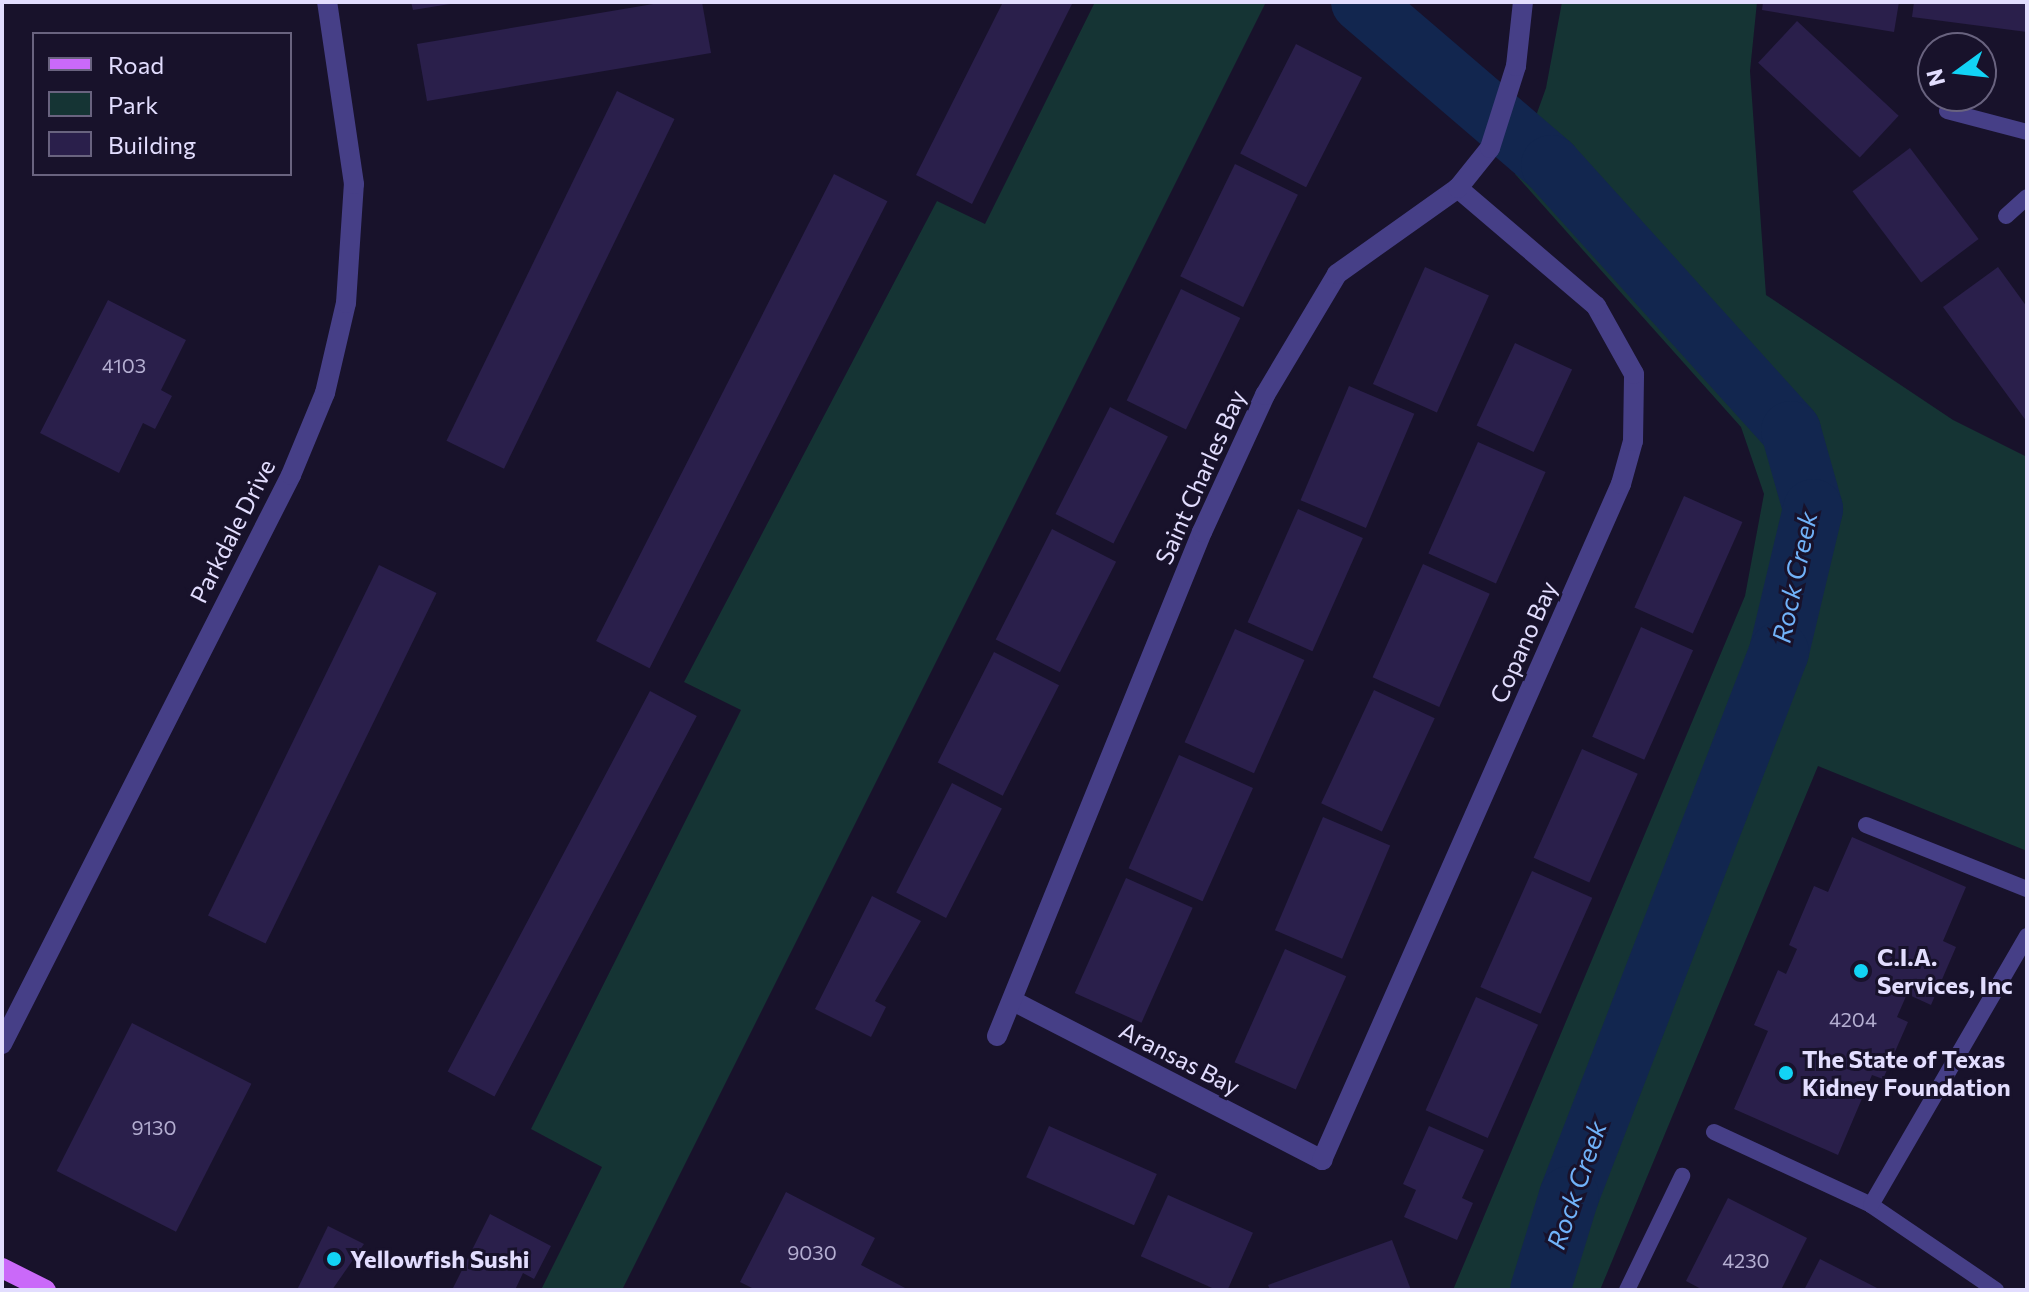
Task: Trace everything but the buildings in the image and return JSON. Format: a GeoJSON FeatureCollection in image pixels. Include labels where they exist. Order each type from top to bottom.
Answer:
{"type":"FeatureCollection","features":[{"type":"Feature","properties":{"kind":"main road"},"geometry":{"type":"LineString","coordinates":[[2,1268],[46,1290]]}},
{"type":"Feature","properties":{"kind":"street","name":"Parkdale Drive"},"geometry":{"type":"LineString","coordinates":[[2,1044],[291,475],[325,393],[346,303],[354,184],[327,2]]}},
{"type":"Feature","properties":{"kind":"street","name":"Saint Charles Bay"},"geometry":{"type":"LineString","coordinates":[[997,1036],[1202,532],[1297,334],[1316,299],[1360,252],[1458,188],[1490,148],[1508,99],[1523,2]]}},
{"type":"Feature","properties":{"kind":"street","name":"Copano Bay"},"geometry":{"type":"LineString","coordinates":[[1322,1160],[1621,484],[1633,441],[1634,374],[1596,306],[1458,188]]}},
{"type":"Feature","properties":{"kind":"street","name":"Aransas Bay"},"geometry":{"type":"LineString","coordinates":[[1013,1001],[1322,1160]]}},
{"type":"Feature","properties":{"kind":"lane"},"geometry":{"type":"LineString","coordinates":[[1951,112],[2027,132]]}},
{"type":"Feature","properties":{"kind":"lane"},"geometry":{"type":"LineString","coordinates":[[2006,216],[2027,197]]}},
{"type":"Feature","properties":{"kind":"lane"},"geometry":{"type":"LineString","coordinates":[[1866,825],[2027,889]]}},
{"type":"Feature","properties":{"kind":"lane"},"geometry":{"type":"LineString","coordinates":[[1871,1205],[2027,936]]}},
{"type":"Feature","properties":{"kind":"lane"},"geometry":{"type":"LineString","coordinates":[[1714,1132],[1871,1205],[1996,1290]]}},
{"type":"Feature","properties":{"kind":"lane"},"geometry":{"type":"LineString","coordinates":[[1627,1290],[1682,1176]]}},
{"type":"Feature","properties":{"kind":"green space"},"geometry":{"type":"Polygon","coordinates":[[[1095,2],[1266,2],[622,1290],[541,1290],[602,1167],[531,1129],[741,710],[684,682],[937,201],[985,224],[1095,2]]]}},
{"type":"Feature","properties":{"kind":"green space"},"geometry":{"type":"Polygon","coordinates":[[[1562,2],[1757,2],[1750,71],[1766,295],[1953,420],[2027,457],[2027,851],[1818,766],[1600,1290],[1453,1290],[1745,596],[1764,494],[1741,427],[1515,174],[1546,88],[1562,2]]]}},
{"type":"Feature","properties":{"kind":"waterway","name":"Rock Creek"},"geometry":{"type":"LineString","coordinates":[[1361,2],[1551,165],[1791,431],[1813,509],[1779,652],[1569,1196],[1540,1290]]}},
{"type":"Feature","properties":{"kind":"place","name":"C.I.A. Services, Inc"},"geometry":{"type":"Point","coordinates":[1861,971]}},
{"type":"Feature","properties":{"kind":"place","name":"The State of Texas Kidney Foundation"},"geometry":{"type":"Point","coordinates":[1786,1073]}},
{"type":"Feature","properties":{"kind":"place","name":"Yellowfish Sushi"},"geometry":{"type":"Point","coordinates":[334,1259]}}]}
